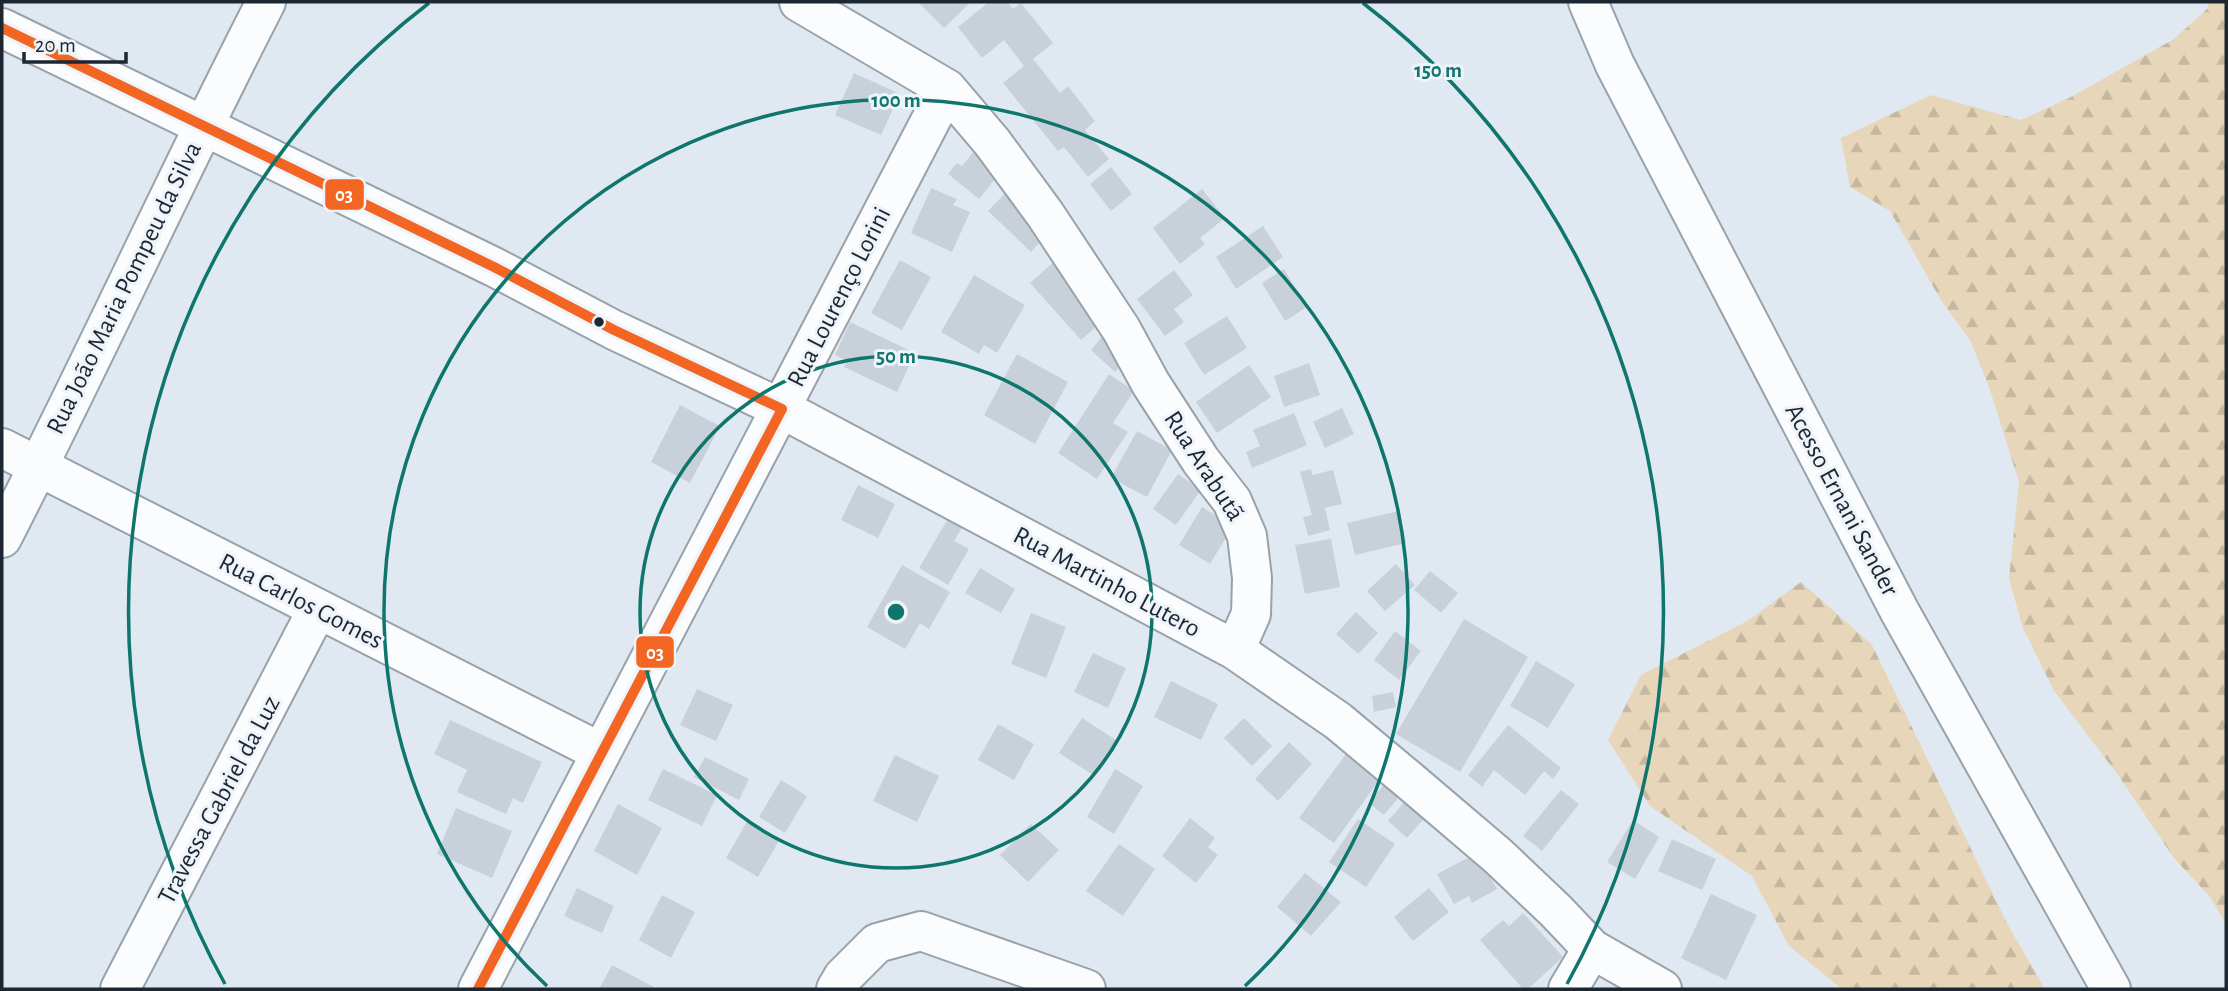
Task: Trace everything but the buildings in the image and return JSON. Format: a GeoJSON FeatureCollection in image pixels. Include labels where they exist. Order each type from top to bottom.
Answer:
{"type":"FeatureCollection","features":[{"type":"Feature","properties":{"kind":"main road","name":"Rua João Maria Pompeu da Silva"},"geometry":{"type":"LineString","coordinates":[[2,538],[202,127],[267,2]]}},
{"type":"Feature","properties":{"kind":"main road","name":"Rua Arabutã"},"geometry":{"type":"LineString","coordinates":[[799,2],[947,89],[992,142],[1045,214],[1121,329],[1151,384],[1201,460],[1232,501],[1247,536],[1252,578],[1251,614],[1235,650]]}},
{"type":"Feature","properties":{"kind":"main road","name":"Acesso Ernani Sander"},"geometry":{"type":"LineString","coordinates":[[1588,2],[1615,65],[1900,612],[2111,989]]}},
{"type":"Feature","properties":{"kind":"main road","name":"Rua Martinho Lutero"},"geometry":{"type":"LineString","coordinates":[[2,28],[494,267],[614,330],[782,409],[1235,650]]}},
{"type":"Feature","properties":{"kind":"main road","name":"Rua Lourenço Lorini"},"geometry":{"type":"LineString","coordinates":[[478,989],[947,89]]}},
{"type":"Feature","properties":{"kind":"main road","name":"Rua Carlos Gomes"},"geometry":{"type":"LineString","coordinates":[[2,449],[600,752]]}},
{"type":"Feature","properties":{"kind":"main road","name":"Travessa Gabriel da Luz"},"geometry":{"type":"LineString","coordinates":[[120,989],[317,610]]}},
{"type":"Feature","properties":{"kind":"main road"},"geometry":{"type":"LineString","coordinates":[[1235,650],[1338,721],[1410,781],[1498,856],[1592,949],[1662,989]]}},
{"type":"Feature","properties":{"kind":"main road"},"geometry":{"type":"LineString","coordinates":[[836,989],[842,976],[877,943],[921,931],[1086,989]]}},
{"type":"Feature","properties":{"kind":"main road"},"geometry":{"type":"LineString","coordinates":[[1568,989],[1592,949]]}},
{"type":"Feature","properties":{"kind":"green space"},"geometry":{"type":"Polygon","coordinates":[[[2207,2],[2226,2],[2226,924],[2210,897],[2174,858],[2118,775],[2054,691],[2023,628],[2009,579],[2019,482],[1989,387],[1970,340],[1942,302],[1890,211],[1850,187],[1841,138],[1931,95],[2021,120],[2069,98],[2174,39],[2208,8],[2207,2]]]}},
{"type":"Feature","properties":{"kind":"green space"},"geometry":{"type":"Polygon","coordinates":[[[1801,582],[1872,645],[2008,925],[2045,989],[1842,989],[1789,946],[1752,876],[1650,806],[1608,740],[1641,675],[1749,620],[1801,582]]]}},
{"type":"Feature","properties":{"kind":"transit line","name":"03"},"geometry":{"type":"LineString","coordinates":[[2,28],[494,267],[614,330],[782,409],[478,989]]}}]}
